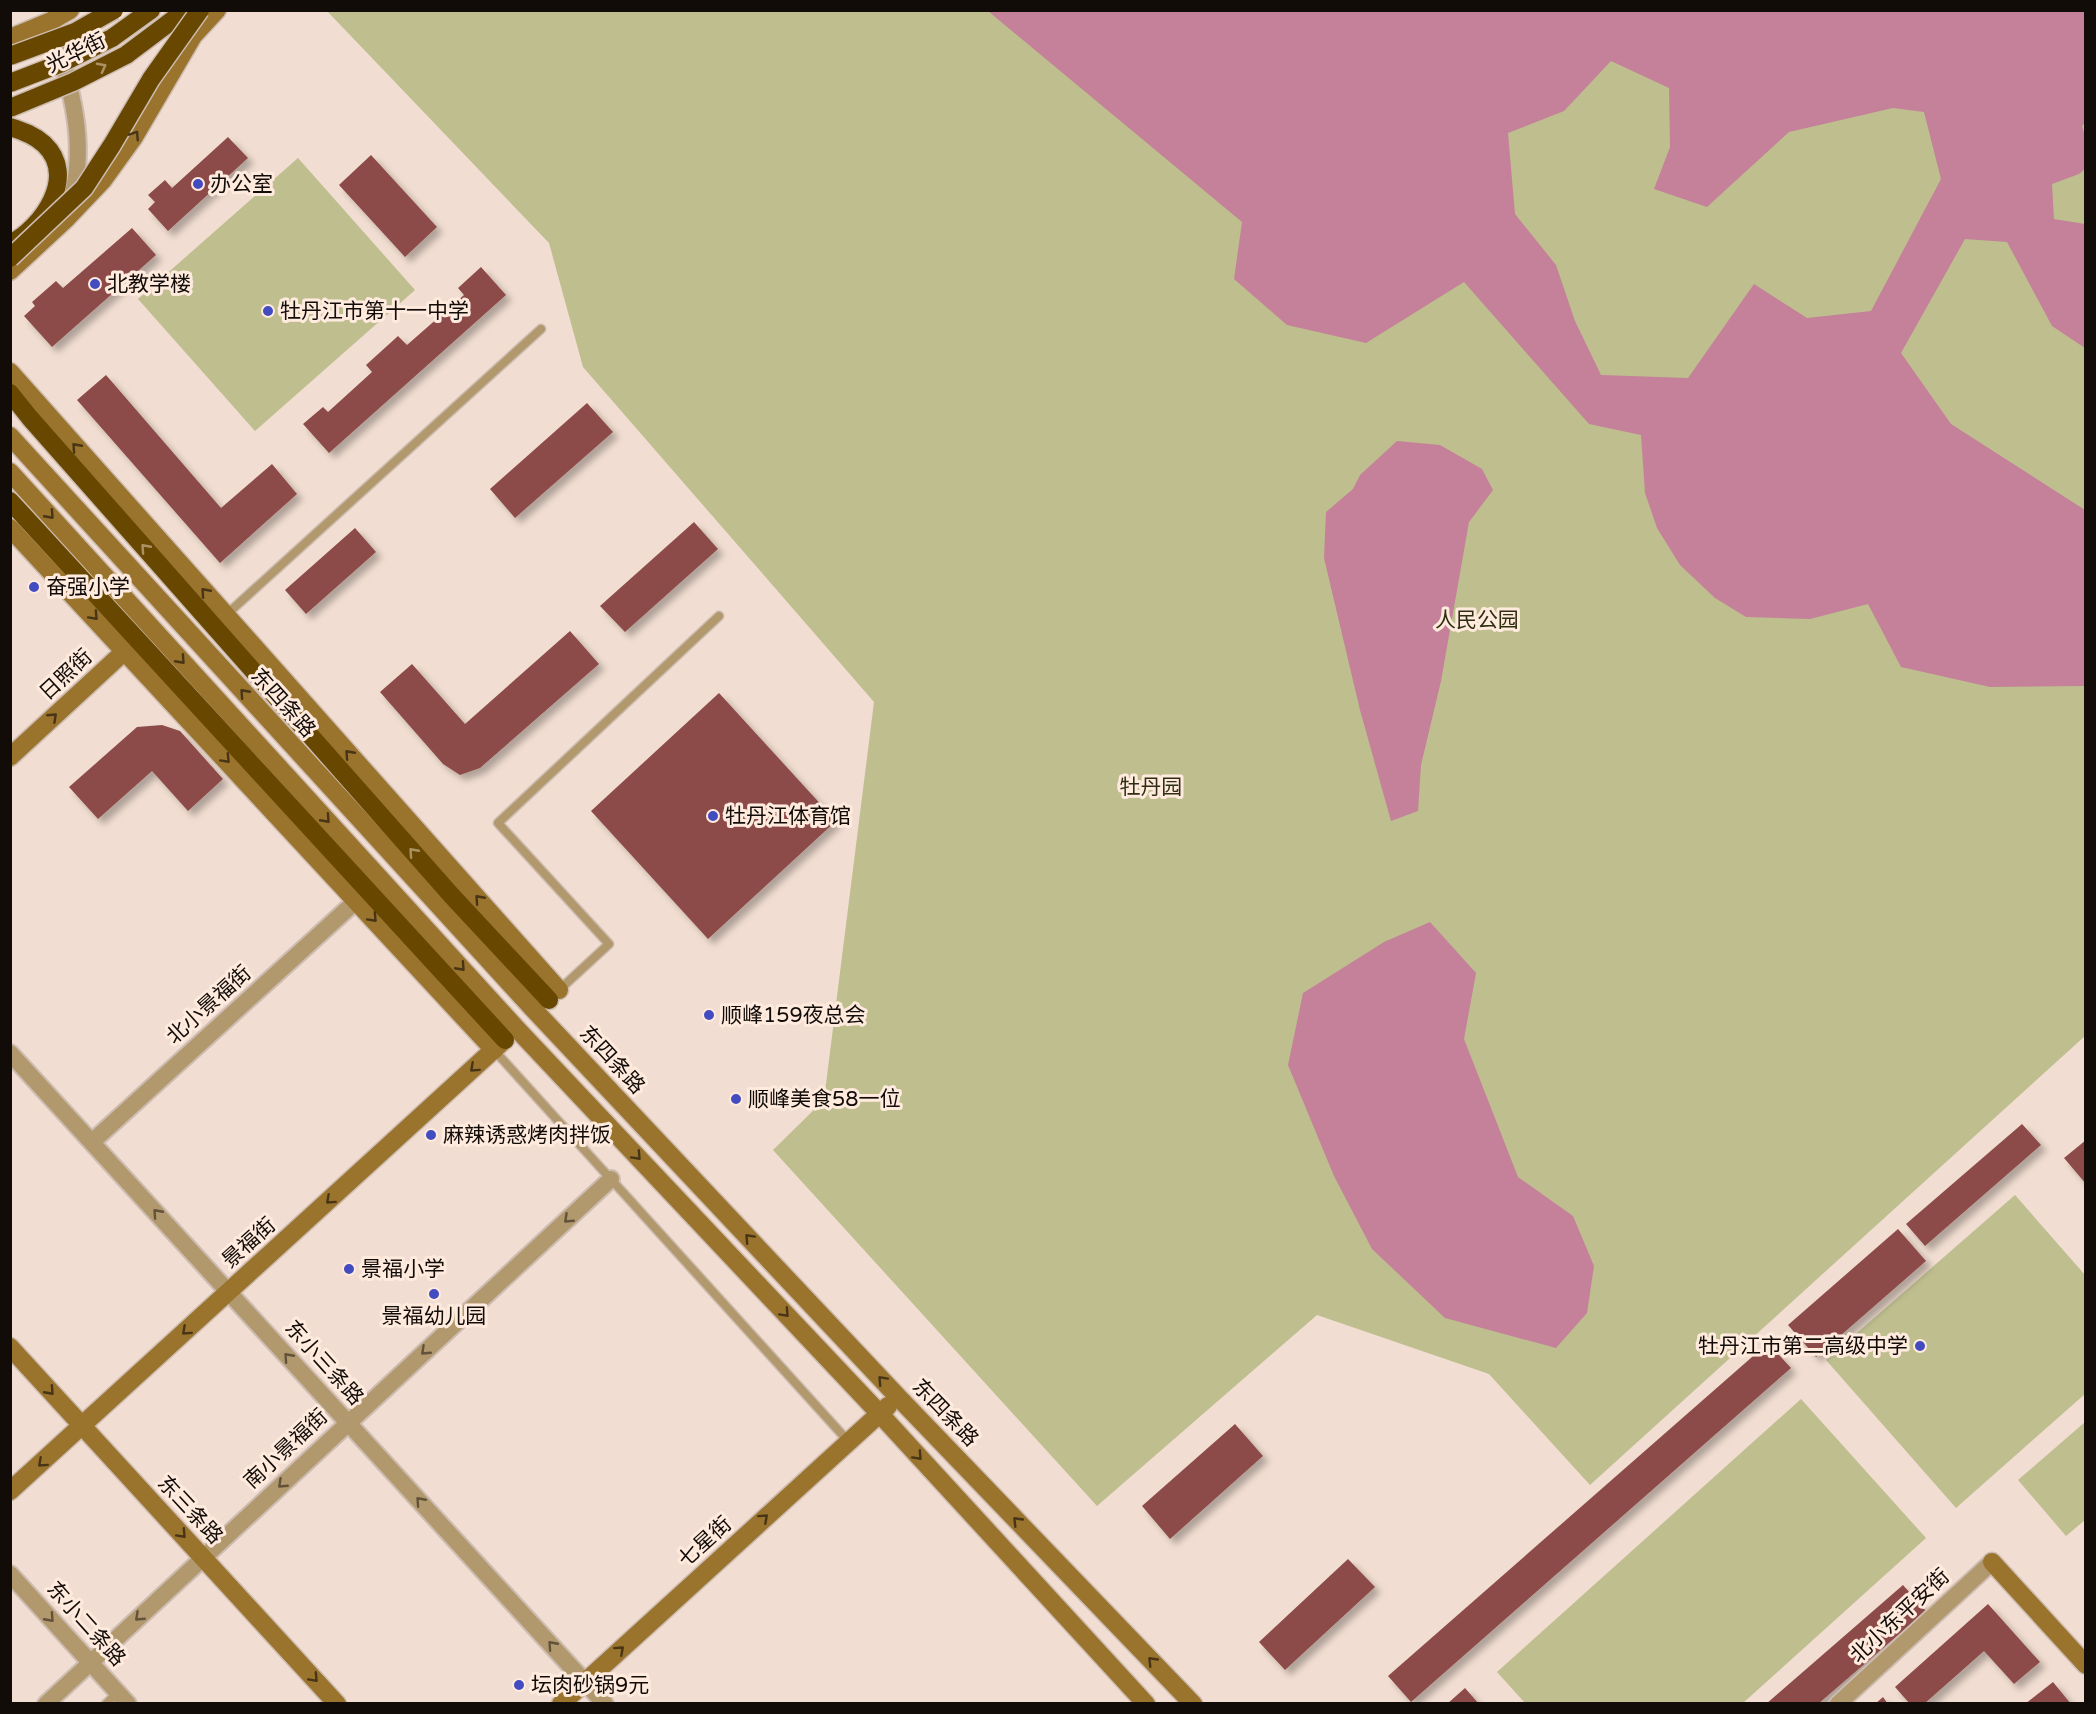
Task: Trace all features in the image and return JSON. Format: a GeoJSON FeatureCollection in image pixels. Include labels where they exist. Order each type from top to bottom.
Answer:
{"type":"FeatureCollection","features":[{"type":"Feature","properties":{"kind":"highway"},"geometry":{"type":"LineString","coordinates":[[10,56],[75,32],[114,10]]}},
{"type":"Feature","properties":{"kind":"highway","name":"光华街"},"geometry":{"type":"LineString","coordinates":[[10,83],[62,63],[112,38],[151,10]]}},
{"type":"Feature","properties":{"kind":"highway","name":"光华街"},"geometry":{"type":"LineString","coordinates":[[10,108],[73,82],[126,54],[186,10]]}},
{"type":"Feature","properties":{"kind":"highway"},"geometry":{"type":"LineString","coordinates":[[10,258],[84,188],[151,79],[200,10]]}},
{"type":"Feature","properties":{"kind":"highway"},"geometry":{"type":"LineString","coordinates":[[10,128],[29,134],[45,145],[56,162],[59,180],[53,199],[42,219],[17,241],[10,244]]}},
{"type":"Feature","properties":{"kind":"highway"},"geometry":{"type":"LineString","coordinates":[[10,393],[446,902],[548,1001]]}},
{"type":"Feature","properties":{"kind":"highway"},"geometry":{"type":"LineString","coordinates":[[10,501],[416,930],[505,1040]]}},
{"type":"Feature","properties":{"kind":"street"},"geometry":{"type":"LineString","coordinates":[[10,38],[51,21],[70,10]]}},
{"type":"Feature","properties":{"kind":"street"},"geometry":{"type":"LineString","coordinates":[[10,271],[65,220],[103,180],[134,137],[193,36],[217,10]]}},
{"type":"Feature","properties":{"kind":"street"},"geometry":{"type":"LineString","coordinates":[[51,21],[73,102],[79,142],[77,180],[65,220]]}},
{"type":"Feature","properties":{"kind":"street"},"geometry":{"type":"LineString","coordinates":[[10,251],[73,193]]}},
{"type":"Feature","properties":{"kind":"street","name":"东四条路"},"geometry":{"type":"LineString","coordinates":[[10,372],[226,616],[548,1001],[899,1398],[1193,1704]]}},
{"type":"Feature","properties":{"kind":"street","name":"东四条路"},"geometry":{"type":"LineString","coordinates":[[10,436],[446,902]]}},
{"type":"Feature","properties":{"kind":"street"},"geometry":{"type":"LineString","coordinates":[[10,472],[416,930]]}},
{"type":"Feature","properties":{"kind":"street"},"geometry":{"type":"LineString","coordinates":[[10,528],[126,650],[356,900],[505,1040],[879,1413],[1146,1704]]}},
{"type":"Feature","properties":{"kind":"street","name":"日照街"},"geometry":{"type":"LineString","coordinates":[[10,757],[126,650]]}},
{"type":"Feature","properties":{"kind":"street","name":"北小景福街"},"geometry":{"type":"LineString","coordinates":[[92,1142],[356,900]]}},
{"type":"Feature","properties":{"kind":"street","name":"景福街"},"geometry":{"type":"LineString","coordinates":[[10,1491],[548,1001]]}},
{"type":"Feature","properties":{"kind":"street","name":"东小三条路"},"geometry":{"type":"LineString","coordinates":[[10,1053],[605,1704]]}},
{"type":"Feature","properties":{"kind":"street","name":"南小景福街"},"geometry":{"type":"LineString","coordinates":[[46,1704],[611,1179]]}},
{"type":"Feature","properties":{"kind":"street","name":"东三条路"},"geometry":{"type":"LineString","coordinates":[[10,1347],[338,1704]]}},
{"type":"Feature","properties":{"kind":"street","name":"七星街"},"geometry":{"type":"LineString","coordinates":[[561,1704],[848,1441],[899,1398]]}},
{"type":"Feature","properties":{"kind":"street"},"geometry":{"type":"LineString","coordinates":[[1992,1562],[2085,1665]]}},
{"type":"Feature","properties":{"kind":"street","name":"北小东平安街"},"geometry":{"type":"LineString","coordinates":[[1838,1704],[1992,1562]]}},
{"type":"Feature","properties":{"kind":"street","name":"东小二条路"},"geometry":{"type":"LineString","coordinates":[[10,1574],[90,1662],[117,1700]]}},
{"type":"Feature","properties":{"kind":"lane"},"geometry":{"type":"LineString","coordinates":[[226,616],[541,329]]}},
{"type":"Feature","properties":{"kind":"lane"},"geometry":{"type":"LineString","coordinates":[[548,1001],[609,944],[498,823],[719,616]]}},
{"type":"Feature","properties":{"kind":"lane"},"geometry":{"type":"LineString","coordinates":[[505,1040],[611,1179],[848,1441]]}},
{"type":"Feature","properties":{"kind":"green space","name":"人民公园"},"geometry":{"type":"Polygon","coordinates":[[[327,11],[2085,11],[2085,1036],[1590,1485],[1489,1374],[1317,1315],[1097,1506],[773,1150],[824,1100],[874,702],[583,367],[549,243],[327,11]]]}},
{"type":"Feature","properties":{"kind":"green space"},"geometry":{"type":"Polygon","coordinates":[[[298,158],[415,290],[255,431],[138,299],[298,158]]]}},
{"type":"Feature","properties":{"kind":"green space"},"geometry":{"type":"Polygon","coordinates":[[[2015,1195],[2085,1275],[2085,1394],[1956,1508],[1826,1360],[2015,1195]]]}},
{"type":"Feature","properties":{"kind":"green space"},"geometry":{"type":"Polygon","coordinates":[[[1801,1399],[1926,1538],[1743,1703],[1525,1703],[1497,1672],[1801,1399]]]}},
{"type":"Feature","properties":{"kind":"green space"},"geometry":{"type":"Polygon","coordinates":[[[2085,1422],[2085,1520],[2066,1536],[2018,1480],[2085,1422]]]}},
{"type":"Feature","properties":{"kind":"shaded area"},"geometry":{"type":"Polygon","coordinates":[[[988,11],[2085,11],[2086,122],[2082,126],[2085,136],[2085,169],[2079,174],[2052,184],[2054,219],[2085,224],[2085,348],[2052,326],[2007,242],[1965,239],[1901,353],[1951,424],[2085,510],[2085,686],[1990,687],[1901,667],[1868,604],[1810,619],[1746,617],[1715,598],[1680,565],[1657,528],[1645,493],[1641,435],[1589,424],[1464,282],[1366,343],[1287,325],[1234,279],[1242,222],[988,11]],[[1611,61],[1564,111],[1508,133],[1515,214],[1556,265],[1575,321],[1601,375],[1688,378],[1754,284],[1807,318],[1871,311],[1941,179],[1924,112],[1893,108],[1789,132],[1707,207],[1654,189],[1670,147],[1669,88],[1611,61]]]}},
{"type":"Feature","properties":{"kind":"shaded area"},"geometry":{"type":"Polygon","coordinates":[[[1397,441],[1440,445],[1482,469],[1493,490],[1469,522],[1441,681],[1421,765],[1418,811],[1391,821],[1360,710],[1324,558],[1326,512],[1353,489],[1360,475],[1397,441]]]}},
{"type":"Feature","properties":{"kind":"shaded area"},"geometry":{"type":"Polygon","coordinates":[[[1430,922],[1476,973],[1464,1039],[1518,1177],[1573,1216],[1594,1266],[1587,1313],[1556,1348],[1445,1318],[1372,1249],[1334,1176],[1288,1065],[1303,993],[1384,942],[1430,922]]]}},
{"type":"Feature","properties":{"kind":"building","name":"办公室"},"geometry":{"type":"Polygon","coordinates":[[[228,137],[248,158],[168,231],[148,209],[155,202],[148,195],[165,180],[172,188],[228,137]]]}},
{"type":"Feature","properties":{"kind":"building"},"geometry":{"type":"Polygon","coordinates":[[[371,155],[437,227],[405,257],[339,185],[371,155]]]}},
{"type":"Feature","properties":{"kind":"building","name":"北教学楼"},"geometry":{"type":"Polygon","coordinates":[[[132,228],[156,255],[52,347],[24,316],[35,306],[32,302],[56,281],[63,288],[132,228]]]}},
{"type":"Feature","properties":{"kind":"building"},"geometry":{"type":"Polygon","coordinates":[[[481,267],[506,295],[329,453],[303,424],[323,407],[328,412],[372,372],[366,365],[398,336],[407,345],[464,295],[458,288],[481,267]]]}},
{"type":"Feature","properties":{"kind":"building"},"geometry":{"type":"Polygon","coordinates":[[[106,375],[221,508],[272,464],[297,494],[220,563],[77,400],[106,375]]]}},
{"type":"Feature","properties":{"kind":"building"},"geometry":{"type":"Polygon","coordinates":[[[587,403],[613,432],[515,518],[490,489],[587,403]]]}},
{"type":"Feature","properties":{"kind":"building"},"geometry":{"type":"Polygon","coordinates":[[[694,522],[718,549],[625,632],[600,606],[694,522]]]}},
{"type":"Feature","properties":{"kind":"building"},"geometry":{"type":"Polygon","coordinates":[[[355,528],[376,552],[306,614],[285,590],[355,528]]]}},
{"type":"Feature","properties":{"kind":"building"},"geometry":{"type":"Polygon","coordinates":[[[570,631],[599,664],[480,768],[460,775],[443,764],[380,692],[412,664],[465,724],[570,631]]]}},
{"type":"Feature","properties":{"kind":"building","name":"牡丹江体育馆"},"geometry":{"type":"Polygon","coordinates":[[[719,693],[836,821],[708,939],[591,811],[719,693]]]}},
{"type":"Feature","properties":{"kind":"building"},"geometry":{"type":"Polygon","coordinates":[[[162,725],[180,731],[223,779],[188,811],[152,771],[98,819],[69,787],[137,727],[162,725]]]}},
{"type":"Feature","properties":{"kind":"building"},"geometry":{"type":"Polygon","coordinates":[[[2022,1124],[2041,1145],[1925,1246],[1906,1224],[2022,1124]]]}},
{"type":"Feature","properties":{"kind":"building"},"geometry":{"type":"Polygon","coordinates":[[[2086,1140],[2086,1184],[2064,1158],[2086,1140]]]}},
{"type":"Feature","properties":{"kind":"building"},"geometry":{"type":"Polygon","coordinates":[[[1898,1229],[1926,1261],[1816,1357],[1788,1325],[1898,1229]]]}},
{"type":"Feature","properties":{"kind":"building"},"geometry":{"type":"Polygon","coordinates":[[[1768,1343],[1791,1368],[1411,1702],[1388,1676],[1768,1343]]]}},
{"type":"Feature","properties":{"kind":"building"},"geometry":{"type":"Polygon","coordinates":[[[1235,1424],[1263,1456],[1170,1539],[1142,1506],[1235,1424]]]}},
{"type":"Feature","properties":{"kind":"building"},"geometry":{"type":"Polygon","coordinates":[[[1348,1559],[1375,1587],[1285,1670],[1259,1642],[1348,1559]]]}},
{"type":"Feature","properties":{"kind":"building"},"geometry":{"type":"Polygon","coordinates":[[[1903,1585],[1926,1611],[1818,1704],[1766,1704],[1903,1585]]]}},
{"type":"Feature","properties":{"kind":"building"},"geometry":{"type":"Polygon","coordinates":[[[1988,1604],[2040,1662],[2014,1684],[1984,1651],[1924,1704],[1910,1704],[1895,1687],[1988,1604]]]}},
{"type":"Feature","properties":{"kind":"building"},"geometry":{"type":"Polygon","coordinates":[[[2053,1682],[2071,1704],[2025,1704],[2053,1682]]]}},
{"type":"Feature","properties":{"kind":"building"},"geometry":{"type":"Polygon","coordinates":[[[1465,1688],[1479,1704],[1447,1704],[1465,1688]]]}},
{"type":"Feature","properties":{"kind":"building"},"geometry":{"type":"Polygon","coordinates":[[[1883,1697],[1888,1704],[1875,1704],[1883,1697]]]}},
{"type":"Feature","properties":{"kind":"place","name":"办公室"},"geometry":{"type":"Point","coordinates":[198,184]}},
{"type":"Feature","properties":{"kind":"place","name":"北教学楼"},"geometry":{"type":"Point","coordinates":[95,284]}},
{"type":"Feature","properties":{"kind":"place","name":"牡丹江市第十一中学"},"geometry":{"type":"Point","coordinates":[268,311]}},
{"type":"Feature","properties":{"kind":"place","name":"奋强小学"},"geometry":{"type":"Point","coordinates":[34,587]}},
{"type":"Feature","properties":{"kind":"place","name":"牡丹江体育馆"},"geometry":{"type":"Point","coordinates":[713,816]}},
{"type":"Feature","properties":{"kind":"place","name":"顺峰159夜总会"},"geometry":{"type":"Point","coordinates":[709,1015]}},
{"type":"Feature","properties":{"kind":"place","name":"顺峰美食58一位"},"geometry":{"type":"Point","coordinates":[736,1099]}},
{"type":"Feature","properties":{"kind":"place","name":"麻辣诱惑烤肉拌饭"},"geometry":{"type":"Point","coordinates":[431,1135]}},
{"type":"Feature","properties":{"kind":"place","name":"景福小学"},"geometry":{"type":"Point","coordinates":[349,1269]}},
{"type":"Feature","properties":{"kind":"place","name":"景福幼儿园"},"geometry":{"type":"Point","coordinates":[434,1294]}},
{"type":"Feature","properties":{"kind":"place","name":"牡丹江市第二高级中学"},"geometry":{"type":"Point","coordinates":[1920,1346]}},
{"type":"Feature","properties":{"kind":"place","name":"坛肉砂锅9元"},"geometry":{"type":"Point","coordinates":[519,1685]}},
{"type":"Feature","properties":{"kind":"park label","name":"牡丹园"},"geometry":{"type":"Point","coordinates":[1151,787]}}]}
